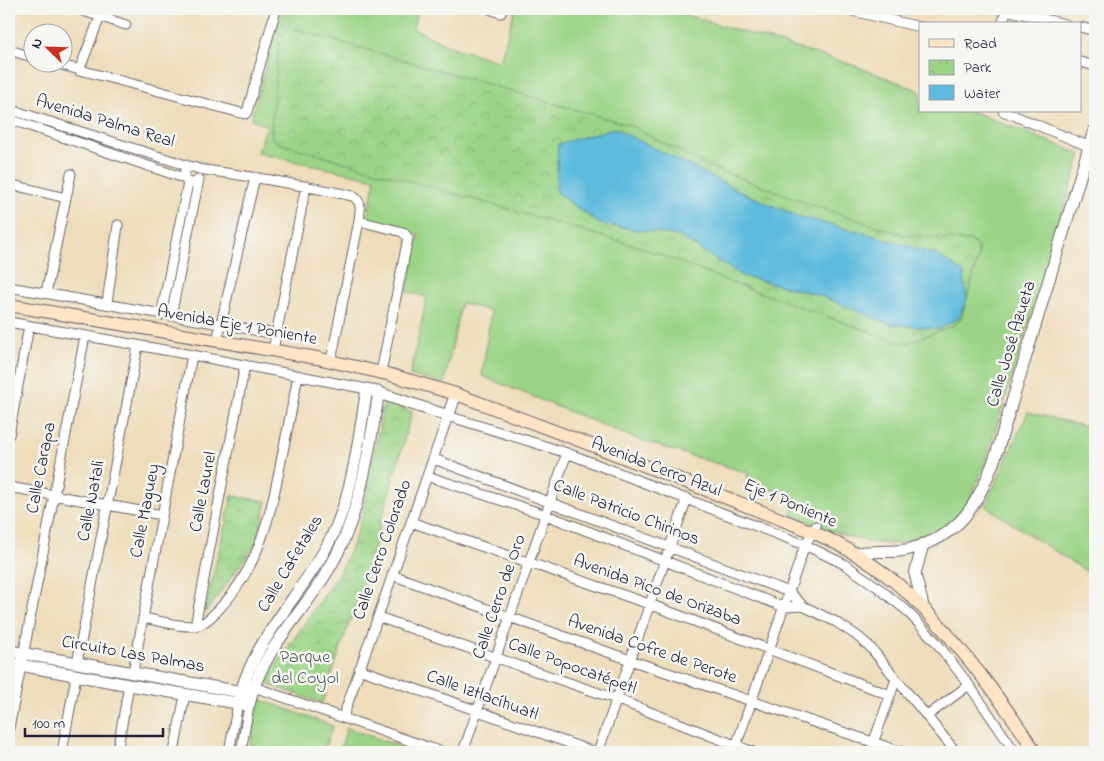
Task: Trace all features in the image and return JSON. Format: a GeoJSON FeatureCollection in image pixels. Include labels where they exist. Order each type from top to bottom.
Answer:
{"type":"FeatureCollection","features":[{"type":"Feature","properties":{"kind":"main road","name":"Avenida Eje 1 Poniente"},"geometry":{"type":"LineString","coordinates":[[9,305],[331,361],[381,372],[456,394]]}},
{"type":"Feature","properties":{"kind":"main road","name":"Eje 1 Poniente"},"geometry":{"type":"LineString","coordinates":[[456,394],[815,529],[856,553],[894,580],[940,623],[994,693],[1035,752]]}},
{"type":"Feature","properties":{"kind":"street"},"geometry":{"type":"LineString","coordinates":[[77,9],[101,12],[126,25]]}},
{"type":"Feature","properties":{"kind":"street"},"geometry":{"type":"LineString","coordinates":[[72,69],[245,114],[276,9]]}},
{"type":"Feature","properties":{"kind":"street"},"geometry":{"type":"LineString","coordinates":[[490,9],[501,13]]}},
{"type":"Feature","properties":{"kind":"street"},"geometry":{"type":"LineString","coordinates":[[844,9],[877,12],[919,27]]}},
{"type":"Feature","properties":{"kind":"street"},"geometry":{"type":"LineString","coordinates":[[1003,22],[1007,9],[1057,22]]}},
{"type":"Feature","properties":{"kind":"street"},"geometry":{"type":"LineString","coordinates":[[79,71],[101,12]]}},
{"type":"Feature","properties":{"kind":"street"},"geometry":{"type":"LineString","coordinates":[[1082,28],[1095,31]]}},
{"type":"Feature","properties":{"kind":"street"},"geometry":{"type":"LineString","coordinates":[[9,50],[22,54]]}},
{"type":"Feature","properties":{"kind":"street"},"geometry":{"type":"LineString","coordinates":[[1082,63],[1095,66]]}},
{"type":"Feature","properties":{"kind":"street","name":"Avenida Palma Real"},"geometry":{"type":"LineString","coordinates":[[9,109],[51,128],[195,168],[306,186],[353,196],[359,200],[361,206],[359,221]]}},
{"type":"Feature","properties":{"kind":"street"},"geometry":{"type":"LineString","coordinates":[[1005,112],[1092,148]]}},
{"type":"Feature","properties":{"kind":"street"},"geometry":{"type":"LineString","coordinates":[[9,119],[51,128],[190,181]]}},
{"type":"Feature","properties":{"kind":"street","name":"Calle José Azueta"},"geometry":{"type":"LineString","coordinates":[[856,553],[904,550],[923,544],[947,532],[962,520],[976,502],[987,481],[1092,148],[1095,127]]}},
{"type":"Feature","properties":{"kind":"street"},"geometry":{"type":"LineString","coordinates":[[161,315],[190,181],[200,175],[195,168],[185,170],[190,181],[171,316]]}},
{"type":"Feature","properties":{"kind":"street"},"geometry":{"type":"LineString","coordinates":[[46,294],[71,174]]}},
{"type":"Feature","properties":{"kind":"street"},"geometry":{"type":"LineString","coordinates":[[217,341],[255,177]]}},
{"type":"Feature","properties":{"kind":"street"},"geometry":{"type":"LineString","coordinates":[[9,184],[66,198]]}},
{"type":"Feature","properties":{"kind":"street"},"geometry":{"type":"LineString","coordinates":[[273,350],[306,186]]}},
{"type":"Feature","properties":{"kind":"street"},"geometry":{"type":"LineString","coordinates":[[331,361],[359,221],[404,232],[408,238],[381,372]]}},
{"type":"Feature","properties":{"kind":"street"},"geometry":{"type":"LineString","coordinates":[[107,303],[118,225]]}},
{"type":"Feature","properties":{"kind":"street","name":"Avenida Eje 1 Poniente"},"geometry":{"type":"LineString","coordinates":[[9,287],[276,334]]}},
{"type":"Feature","properties":{"kind":"street"},"geometry":{"type":"LineString","coordinates":[[194,336],[196,321]]}},
{"type":"Feature","properties":{"kind":"street","name":"Avenida Eje 1 Poniente"},"geometry":{"type":"LineString","coordinates":[[9,322],[298,375],[379,392]]}},
{"type":"Feature","properties":{"kind":"street"},"geometry":{"type":"LineString","coordinates":[[9,435],[29,326]]}},
{"type":"Feature","properties":{"kind":"street","name":"Calle Carapa"},"geometry":{"type":"LineString","coordinates":[[9,727],[15,664],[23,653],[85,336]]}},
{"type":"Feature","properties":{"kind":"street","name":"Calle Natali"},"geometry":{"type":"LineString","coordinates":[[77,663],[138,346]]}},
{"type":"Feature","properties":{"kind":"street","name":"Calle Maguey"},"geometry":{"type":"LineString","coordinates":[[132,672],[192,355]]}},
{"type":"Feature","properties":{"kind":"street","name":"Calle Laurel"},"geometry":{"type":"LineString","coordinates":[[195,626],[245,365]]}},
{"type":"Feature","properties":{"kind":"street","name":"Calle Cafetales"},"geometry":{"type":"LineString","coordinates":[[195,626],[210,618],[229,599],[245,575],[262,543],[273,502],[298,375]]}},
{"type":"Feature","properties":{"kind":"street","name":"Calle Cafetales"},"geometry":{"type":"LineString","coordinates":[[229,752],[259,650],[327,547],[336,527],[346,498],[367,389]]}},
{"type":"Feature","properties":{"kind":"street","name":"Calle Cafetales"},"geometry":{"type":"LineString","coordinates":[[241,752],[246,694],[273,648],[335,559],[345,538],[357,502],[379,392]]}},
{"type":"Feature","properties":{"kind":"street","name":"Avenida Cerro Azul"},"geometry":{"type":"LineString","coordinates":[[379,392],[448,416],[567,453],[806,545],[844,564],[906,610],[936,642],[969,685],[1015,752]]}},
{"type":"Feature","properties":{"kind":"street","name":"Calle Cerro Colorado"},"geometry":{"type":"LineString","coordinates":[[343,717],[456,394]]}},
{"type":"Feature","properties":{"kind":"street","name":"Calle Cerro de Oro"},"geometry":{"type":"LineString","coordinates":[[463,752],[567,453]]}},
{"type":"Feature","properties":{"kind":"street","name":"Calle Patricio Chirinos"},"geometry":{"type":"LineString","coordinates":[[434,459],[789,592],[803,606],[856,634],[870,647],[956,752]]}},
{"type":"Feature","properties":{"kind":"street","name":"Calle Patricio Chirinos"},"geometry":{"type":"LineString","coordinates":[[427,476],[546,515],[784,607],[803,606]]}},
{"type":"Feature","properties":{"kind":"street"},"geometry":{"type":"LineString","coordinates":[[9,487],[162,515]]}},
{"type":"Feature","properties":{"kind":"street"},"geometry":{"type":"LineString","coordinates":[[598,752],[687,498]]}},
{"type":"Feature","properties":{"kind":"street","name":"Avenida Pico de Orizaba"},"geometry":{"type":"LineString","coordinates":[[411,522],[650,604],[890,695]]}},
{"type":"Feature","properties":{"kind":"street"},"geometry":{"type":"LineString","coordinates":[[602,536],[606,523]]}},
{"type":"Feature","properties":{"kind":"street"},"geometry":{"type":"LineString","coordinates":[[735,749],[806,545],[815,529]]}},
{"type":"Feature","properties":{"kind":"street"},"geometry":{"type":"LineString","coordinates":[[923,544],[915,574],[923,606]]}},
{"type":"Feature","properties":{"kind":"street","name":"Avenida Cofre de Perote"},"geometry":{"type":"LineString","coordinates":[[392,575],[630,660],[902,752]]}},
{"type":"Feature","properties":{"kind":"street","name":"Calle Popocatépetl"},"geometry":{"type":"LineString","coordinates":[[378,617],[616,700],[735,749],[753,752]]}},
{"type":"Feature","properties":{"kind":"street"},"geometry":{"type":"LineString","coordinates":[[143,618],[195,626]]}},
{"type":"Feature","properties":{"kind":"street","name":"Circuito Las Palmas"},"geometry":{"type":"LineString","coordinates":[[9,651],[246,694]]}},
{"type":"Feature","properties":{"kind":"street","name":"Circuito Las Palmas"},"geometry":{"type":"LineString","coordinates":[[15,664],[185,695],[246,694]]}},
{"type":"Feature","properties":{"kind":"street","name":"Calle Iztlacíhuatl"},"geometry":{"type":"LineString","coordinates":[[359,668],[477,712],[594,752]]}},
{"type":"Feature","properties":{"kind":"street"},"geometry":{"type":"LineString","coordinates":[[62,752],[76,676]]}},
{"type":"Feature","properties":{"kind":"street"},"geometry":{"type":"LineString","coordinates":[[870,752],[896,679]]}},
{"type":"Feature","properties":{"kind":"street"},"geometry":{"type":"LineString","coordinates":[[927,716],[969,685]]}},
{"type":"Feature","properties":{"kind":"street"},"geometry":{"type":"LineString","coordinates":[[117,752],[129,686]]}},
{"type":"Feature","properties":{"kind":"street"},"geometry":{"type":"LineString","coordinates":[[246,694],[343,717],[442,752]]}},
{"type":"Feature","properties":{"kind":"street"},"geometry":{"type":"LineString","coordinates":[[174,752],[185,695]]}},
{"type":"Feature","properties":{"kind":"green space"},"geometry":{"type":"Polygon","coordinates":[[[282,9],[418,9],[413,28],[446,45],[500,62],[515,9],[666,9],[853,65],[919,91],[919,112],[974,112],[1081,154],[986,460],[974,490],[962,511],[947,526],[929,536],[911,542],[894,544],[858,539],[790,515],[795,498],[747,480],[748,473],[639,440],[482,376],[491,311],[461,303],[444,384],[410,375],[427,297],[407,292],[419,235],[366,224],[375,179],[257,153],[267,126],[251,119],[282,9]]]}},
{"type":"Feature","properties":{"kind":"green space"},"geometry":{"type":"Polygon","coordinates":[[[296,29],[629,125],[708,166],[821,208],[904,235],[971,241],[977,246],[979,255],[962,316],[954,325],[910,342],[902,343],[727,281],[643,248],[278,143],[272,137],[271,130],[279,37],[287,30],[296,29]]]}},
{"type":"Feature","properties":{"kind":"green space","name":"Parque del Coyol"},"geometry":{"type":"Polygon","coordinates":[[[384,402],[412,412],[367,571],[322,703],[270,685],[265,681],[338,575],[351,548],[362,518],[384,402]]]}},
{"type":"Feature","properties":{"kind":"green space"},"geometry":{"type":"Polygon","coordinates":[[[1028,412],[1095,429],[1095,577],[985,506],[1028,412]]]}},
{"type":"Feature","properties":{"kind":"green space"},"geometry":{"type":"Polygon","coordinates":[[[232,496],[267,501],[257,542],[204,615],[232,496]]]}},
{"type":"Feature","properties":{"kind":"green space"},"geometry":{"type":"Polygon","coordinates":[[[259,699],[333,726],[323,752],[249,752],[259,699]]]}},
{"type":"Feature","properties":{"kind":"green space"},"geometry":{"type":"Polygon","coordinates":[[[347,728],[416,752],[339,752],[347,728]]]}},
{"type":"Feature","properties":{"kind":"water"},"geometry":{"type":"Polygon","coordinates":[[[614,128],[746,194],[797,216],[875,236],[938,255],[963,272],[967,298],[959,318],[938,329],[889,324],[819,295],[742,276],[679,236],[600,224],[556,192],[558,144],[614,128]]]}}]}
